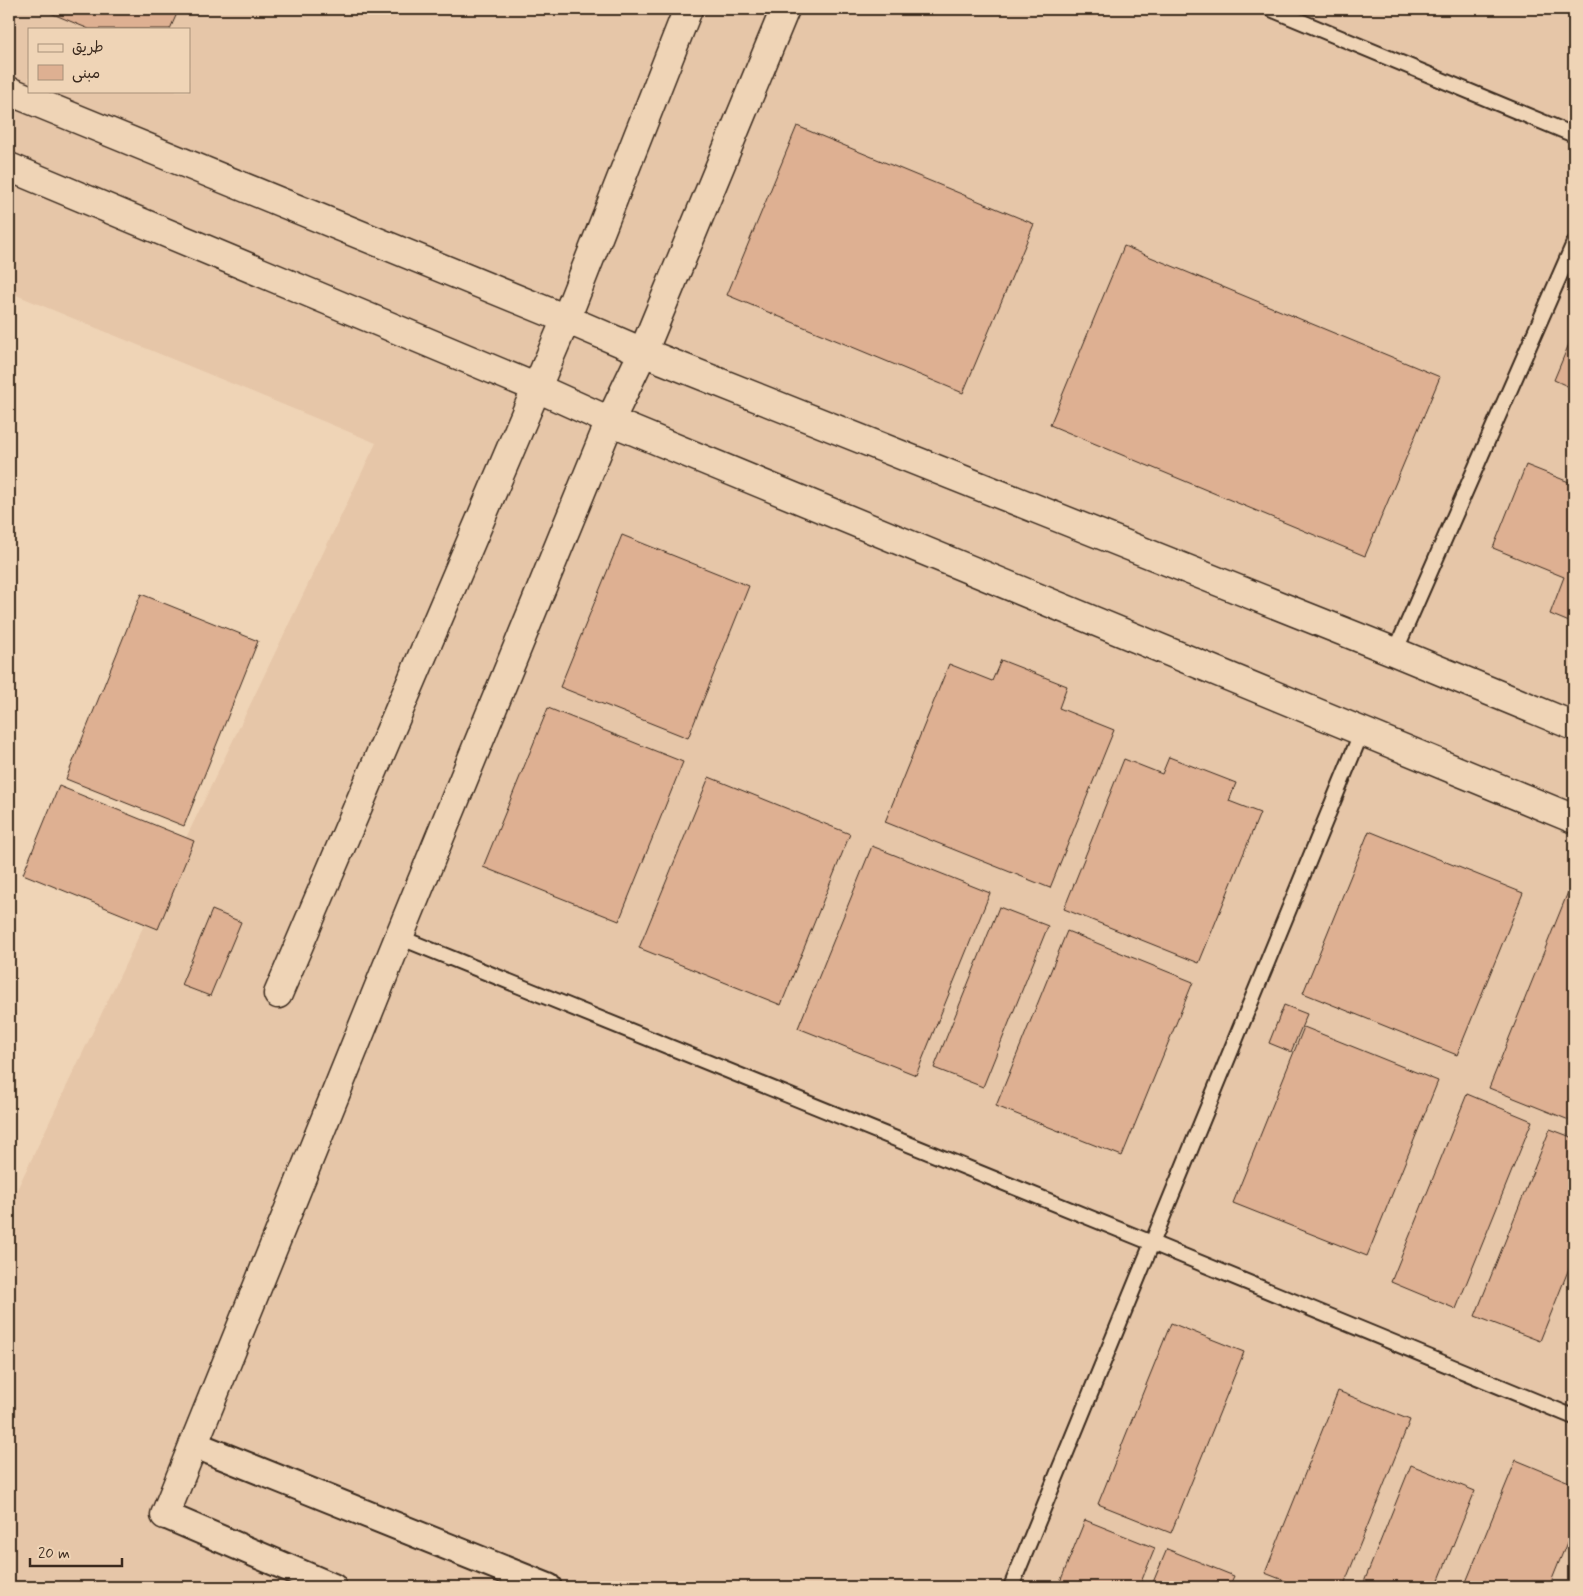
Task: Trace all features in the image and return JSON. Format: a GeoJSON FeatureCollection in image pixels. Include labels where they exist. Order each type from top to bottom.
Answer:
{"type":"FeatureCollection","features":[{"type":"Feature","properties":{"kind":"street"},"geometry":{"type":"LineString","coordinates":[[278,994],[566,319],[688,9]]}},
{"type":"Feature","properties":{"kind":"street"},"geometry":{"type":"LineString","coordinates":[[332,1587],[165,1515],[610,421],[643,352],[785,9]]}},
{"type":"Feature","properties":{"kind":"street"},"geometry":{"type":"LineString","coordinates":[[9,91],[643,352],[1395,652],[1574,726]]}},
{"type":"Feature","properties":{"kind":"street"},"geometry":{"type":"LineString","coordinates":[[9,167],[537,388],[610,421],[1574,819]]}},
{"type":"Feature","properties":{"kind":"street"},"geometry":{"type":"LineString","coordinates":[[194,1444],[548,1587]]}},
{"type":"Feature","properties":{"kind":"lane"},"geometry":{"type":"LineString","coordinates":[[1271,9],[1574,135]]}},
{"type":"Feature","properties":{"kind":"lane"},"geometry":{"type":"LineString","coordinates":[[1395,652],[1574,243]]}},
{"type":"Feature","properties":{"kind":"lane"},"geometry":{"type":"LineString","coordinates":[[1012,1587],[1362,731]]}},
{"type":"Feature","properties":{"kind":"lane"},"geometry":{"type":"LineString","coordinates":[[399,937],[1574,1417]]}},
{"type":"Feature","properties":{"kind":"shaded area"},"geometry":{"type":"Polygon","coordinates":[[[9,9],[1574,9],[1574,1587],[9,1587],[9,1206],[376,443],[9,292],[9,9]]]}},
{"type":"Feature","properties":{"kind":"building"},"geometry":{"type":"Polygon","coordinates":[[[41,9],[179,9],[170,28],[87,28],[41,9]]]}},
{"type":"Feature","properties":{"kind":"building"},"geometry":{"type":"Polygon","coordinates":[[[797,126],[1034,224],[963,393],[727,295],[797,126]]]}},
{"type":"Feature","properties":{"kind":"building"},"geometry":{"type":"Polygon","coordinates":[[[1124,246],[1440,377],[1365,556],[1050,425],[1124,246]]]}},
{"type":"Feature","properties":{"kind":"building"},"geometry":{"type":"Polygon","coordinates":[[[1574,332],[1574,389],[1554,380],[1574,332]]]}},
{"type":"Feature","properties":{"kind":"building"},"geometry":{"type":"Polygon","coordinates":[[[1526,465],[1574,484],[1574,624],[1550,614],[1564,577],[1493,548],[1526,465]]]}},
{"type":"Feature","properties":{"kind":"building"},"geometry":{"type":"Polygon","coordinates":[[[622,535],[749,586],[688,738],[560,687],[622,535]]]}},
{"type":"Feature","properties":{"kind":"building"},"geometry":{"type":"Polygon","coordinates":[[[141,594],[258,641],[184,826],[66,779],[141,594]]]}},
{"type":"Feature","properties":{"kind":"building"},"geometry":{"type":"Polygon","coordinates":[[[1001,660],[1067,686],[1059,708],[1114,730],[1050,888],[885,822],[949,664],[992,681],[1001,660]]]}},
{"type":"Feature","properties":{"kind":"building"},"geometry":{"type":"Polygon","coordinates":[[[548,708],[683,762],[619,921],[483,867],[548,708]]]}},
{"type":"Feature","properties":{"kind":"building"},"geometry":{"type":"Polygon","coordinates":[[[1169,757],[1236,783],[1229,801],[1260,813],[1199,963],[1064,909],[1124,759],[1162,774],[1169,757]]]}},
{"type":"Feature","properties":{"kind":"building"},"geometry":{"type":"Polygon","coordinates":[[[709,777],[850,834],[781,1005],[639,948],[709,777]]]}},
{"type":"Feature","properties":{"kind":"building"},"geometry":{"type":"Polygon","coordinates":[[[59,786],[194,841],[158,929],[23,874],[59,786]]]}},
{"type":"Feature","properties":{"kind":"building"},"geometry":{"type":"Polygon","coordinates":[[[1369,831],[1523,893],[1457,1055],[1303,993],[1369,831]]]}},
{"type":"Feature","properties":{"kind":"building"},"geometry":{"type":"Polygon","coordinates":[[[872,846],[990,893],[916,1075],[798,1028],[872,846]]]}},
{"type":"Feature","properties":{"kind":"building"},"geometry":{"type":"Polygon","coordinates":[[[1568,892],[1574,895],[1574,1122],[1489,1088],[1568,892]]]}},
{"type":"Feature","properties":{"kind":"building"},"geometry":{"type":"Polygon","coordinates":[[[999,907],[1048,926],[983,1087],[934,1068],[999,907]]]}},
{"type":"Feature","properties":{"kind":"building"},"geometry":{"type":"Polygon","coordinates":[[[212,910],[241,922],[210,996],[181,985],[212,910]]]}},
{"type":"Feature","properties":{"kind":"building"},"geometry":{"type":"Polygon","coordinates":[[[1067,931],[1193,982],[1122,1156],[996,1106],[1067,931]]]}},
{"type":"Feature","properties":{"kind":"building"},"geometry":{"type":"Polygon","coordinates":[[[1284,1005],[1307,1014],[1291,1052],[1269,1043],[1284,1005]]]}},
{"type":"Feature","properties":{"kind":"building"},"geometry":{"type":"Polygon","coordinates":[[[1304,1027],[1438,1081],[1367,1256],[1233,1203],[1304,1027]]]}},
{"type":"Feature","properties":{"kind":"building"},"geometry":{"type":"Polygon","coordinates":[[[1467,1094],[1532,1121],[1456,1309],[1391,1282],[1467,1094]]]}},
{"type":"Feature","properties":{"kind":"building"},"geometry":{"type":"Polygon","coordinates":[[[1550,1129],[1574,1138],[1574,1256],[1540,1341],[1475,1316],[1550,1129]]]}},
{"type":"Feature","properties":{"kind":"building"},"geometry":{"type":"Polygon","coordinates":[[[1171,1323],[1244,1352],[1171,1533],[1098,1504],[1171,1323]]]}},
{"type":"Feature","properties":{"kind":"building"},"geometry":{"type":"Polygon","coordinates":[[[1338,1391],[1410,1420],[1343,1587],[1301,1587],[1265,1573],[1338,1391]]]}},
{"type":"Feature","properties":{"kind":"building"},"geometry":{"type":"Polygon","coordinates":[[[1516,1460],[1574,1484],[1574,1525],[1549,1587],[1464,1587],[1516,1460]]]}},
{"type":"Feature","properties":{"kind":"building"},"geometry":{"type":"Polygon","coordinates":[[[1411,1465],[1475,1491],[1436,1587],[1362,1587],[1411,1465]]]}},
{"type":"Feature","properties":{"kind":"building"},"geometry":{"type":"Polygon","coordinates":[[[1085,1520],[1155,1548],[1139,1587],[1058,1587],[1085,1520]]]}},
{"type":"Feature","properties":{"kind":"building"},"geometry":{"type":"Polygon","coordinates":[[[1167,1549],[1234,1576],[1229,1587],[1151,1587],[1167,1549]]]}}]}
